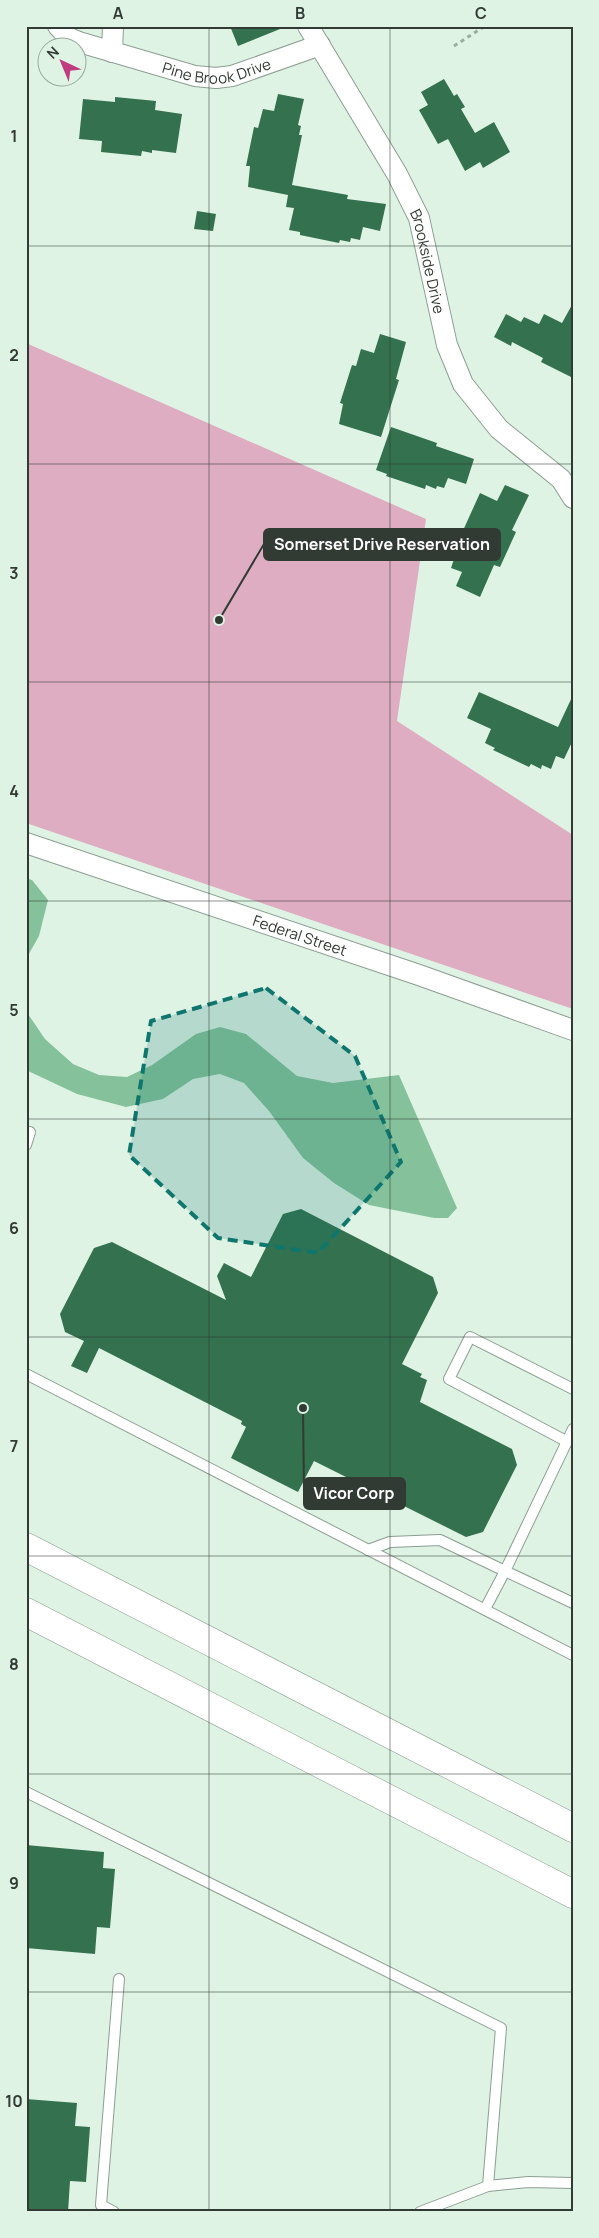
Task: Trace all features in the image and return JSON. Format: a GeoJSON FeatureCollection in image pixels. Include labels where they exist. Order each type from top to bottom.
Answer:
{"type":"FeatureCollection","features":[{"type":"Feature","properties":{"kind":"highway"},"geometry":{"type":"LineString","coordinates":[[26,1547],[573,1828]]}},
{"type":"Feature","properties":{"kind":"highway"},"geometry":{"type":"LineString","coordinates":[[26,1612],[573,1894]]}},
{"type":"Feature","properties":{"kind":"street","name":"Pine Brook Drive"},"geometry":{"type":"LineString","coordinates":[[58,26],[70,38],[112,52],[195,76],[216,78],[232,76],[320,45]]}},
{"type":"Feature","properties":{"kind":"street"},"geometry":{"type":"LineString","coordinates":[[112,52],[113,26]]}},
{"type":"Feature","properties":{"kind":"street","name":"Brookside Drive"},"geometry":{"type":"LineString","coordinates":[[308,26],[397,174],[419,218],[448,345],[463,384],[499,429],[567,480],[573,498]]}},
{"type":"Feature","properties":{"kind":"street","name":"Federal Street"},"geometry":{"type":"LineString","coordinates":[[26,842],[419,975],[573,1030]]}},
{"type":"Feature","properties":{"kind":"lane"},"geometry":{"type":"LineString","coordinates":[[26,1145],[30,1132]]}},
{"type":"Feature","properties":{"kind":"lane"},"geometry":{"type":"LineString","coordinates":[[566,1441],[449,1379],[470,1337],[573,1390]]}},
{"type":"Feature","properties":{"kind":"lane"},"geometry":{"type":"LineString","coordinates":[[26,1374],[573,1655]]}},
{"type":"Feature","properties":{"kind":"lane"},"geometry":{"type":"LineString","coordinates":[[485,1609],[573,1429]]}},
{"type":"Feature","properties":{"kind":"lane"},"geometry":{"type":"LineString","coordinates":[[368,1550],[390,1542],[440,1540],[573,1603]]}},
{"type":"Feature","properties":{"kind":"lane"},"geometry":{"type":"LineString","coordinates":[[26,1792],[501,2028],[488,2186]]}},
{"type":"Feature","properties":{"kind":"lane"},"geometry":{"type":"LineString","coordinates":[[114,2212],[101,2204],[119,1979]]}},
{"type":"Feature","properties":{"kind":"lane"},"geometry":{"type":"LineString","coordinates":[[426,2211],[488,2186],[528,2182],[573,2183]]}},
{"type":"Feature","properties":{"kind":"path"},"geometry":{"type":"LineString","coordinates":[[454,46],[485,26]]}},
{"type":"Feature","properties":{"kind":"highlighted area"},"geometry":{"type":"Polygon","coordinates":[[[266,988],[355,1056],[401,1162],[318,1253],[218,1238],[129,1155],[151,1021],[266,988]]]}},
{"type":"Feature","properties":{"kind":"shaded area"},"geometry":{"type":"Polygon","coordinates":[[[26,343],[426,519],[397,721],[573,835],[573,1009],[26,823],[26,343]]]}},
{"type":"Feature","properties":{"kind":"shaded area"},"geometry":{"type":"Polygon","coordinates":[[[26,878],[32,880],[48,900],[39,936],[26,959],[26,878]]]}},
{"type":"Feature","properties":{"kind":"shaded area"},"geometry":{"type":"Polygon","coordinates":[[[26,1011],[45,1039],[73,1064],[99,1075],[127,1077],[152,1065],[196,1034],[220,1027],[246,1034],[297,1076],[333,1083],[399,1075],[457,1208],[448,1218],[434,1218],[369,1205],[334,1183],[303,1158],[269,1111],[244,1083],[220,1074],[193,1079],[163,1099],[126,1107],[77,1094],[26,1070],[26,1011]]]}},
{"type":"Feature","properties":{"kind":"building"},"geometry":{"type":"Polygon","coordinates":[[[230,26],[285,26],[285,27],[238,46],[230,26]]]}},
{"type":"Feature","properties":{"kind":"building"},"geometry":{"type":"Polygon","coordinates":[[[444,79],[454,96],[457,94],[465,107],[461,109],[475,133],[494,122],[510,152],[483,168],[480,162],[465,171],[448,139],[438,144],[419,110],[428,105],[421,92],[444,79]]]}},
{"type":"Feature","properties":{"kind":"building"},"geometry":{"type":"Polygon","coordinates":[[[278,94],[304,99],[298,125],[301,126],[299,135],[302,135],[292,185],[348,195],[347,199],[386,204],[380,231],[363,227],[360,240],[351,238],[350,242],[340,240],[339,243],[300,235],[300,232],[289,230],[294,208],[286,207],[288,195],[248,187],[250,166],[246,166],[254,127],[258,128],[263,109],[274,111],[278,94]]]}},
{"type":"Feature","properties":{"kind":"building"},"geometry":{"type":"Polygon","coordinates":[[[115,97],[156,101],[155,110],[182,114],[176,153],[152,150],[152,153],[142,151],[141,156],[101,152],[102,141],[79,139],[83,99],[115,102],[115,97]]]}},
{"type":"Feature","properties":{"kind":"building"},"geometry":{"type":"Polygon","coordinates":[[[197,211],[216,214],[213,231],[194,229],[197,211]]]}},
{"type":"Feature","properties":{"kind":"building"},"geometry":{"type":"Polygon","coordinates":[[[573,303],[573,378],[541,362],[543,358],[512,342],[511,346],[494,337],[506,314],[521,322],[524,317],[539,324],[544,314],[562,323],[573,303]]]}},
{"type":"Feature","properties":{"kind":"building"},"geometry":{"type":"Polygon","coordinates":[[[380,334],[406,342],[396,379],[399,380],[381,437],[339,424],[343,404],[340,403],[352,365],[356,366],[361,349],[374,353],[380,334]]]}},
{"type":"Feature","properties":{"kind":"building"},"geometry":{"type":"Polygon","coordinates":[[[391,427],[437,443],[436,446],[474,459],[466,484],[448,478],[444,488],[437,486],[436,489],[426,485],[425,489],[386,476],[387,474],[376,470],[391,427]]]}},
{"type":"Feature","properties":{"kind":"building"},"geometry":{"type":"Polygon","coordinates":[[[505,485],[529,495],[512,530],[516,532],[500,567],[494,565],[480,597],[456,586],[462,572],[451,568],[458,547],[456,546],[480,493],[497,501],[505,485]]]}},
{"type":"Feature","properties":{"kind":"building"},"geometry":{"type":"Polygon","coordinates":[[[479,692],[558,727],[573,695],[573,740],[564,759],[556,756],[551,769],[542,765],[541,769],[531,764],[529,767],[493,750],[495,748],[485,743],[491,729],[467,718],[479,692]]]}},
{"type":"Feature","properties":{"kind":"building"},"geometry":{"type":"Polygon","coordinates":[[[301,1209],[433,1277],[438,1293],[402,1364],[422,1374],[420,1377],[427,1380],[420,1402],[512,1449],[517,1465],[483,1532],[466,1537],[314,1461],[298,1492],[231,1458],[246,1427],[241,1424],[242,1421],[99,1348],[87,1373],[71,1366],[84,1341],[65,1332],[60,1314],[94,1248],[112,1242],[226,1300],[217,1276],[224,1263],[251,1277],[283,1214],[301,1209]]]}},
{"type":"Feature","properties":{"kind":"building"},"geometry":{"type":"Polygon","coordinates":[[[26,1845],[104,1852],[103,1868],[115,1869],[110,1928],[97,1927],[95,1954],[26,1948],[26,1845]]]}},
{"type":"Feature","properties":{"kind":"building"},"geometry":{"type":"Polygon","coordinates":[[[26,2099],[77,2103],[75,2126],[90,2127],[86,2182],[70,2181],[68,2212],[26,2212],[26,2099]]]}},
{"type":"Feature","properties":{"kind":"place","name":"Somerset Drive Reservation"},"geometry":{"type":"Point","coordinates":[219,620]}},
{"type":"Feature","properties":{"kind":"place","name":"Vicor Corp"},"geometry":{"type":"Point","coordinates":[303,1408]}}]}
